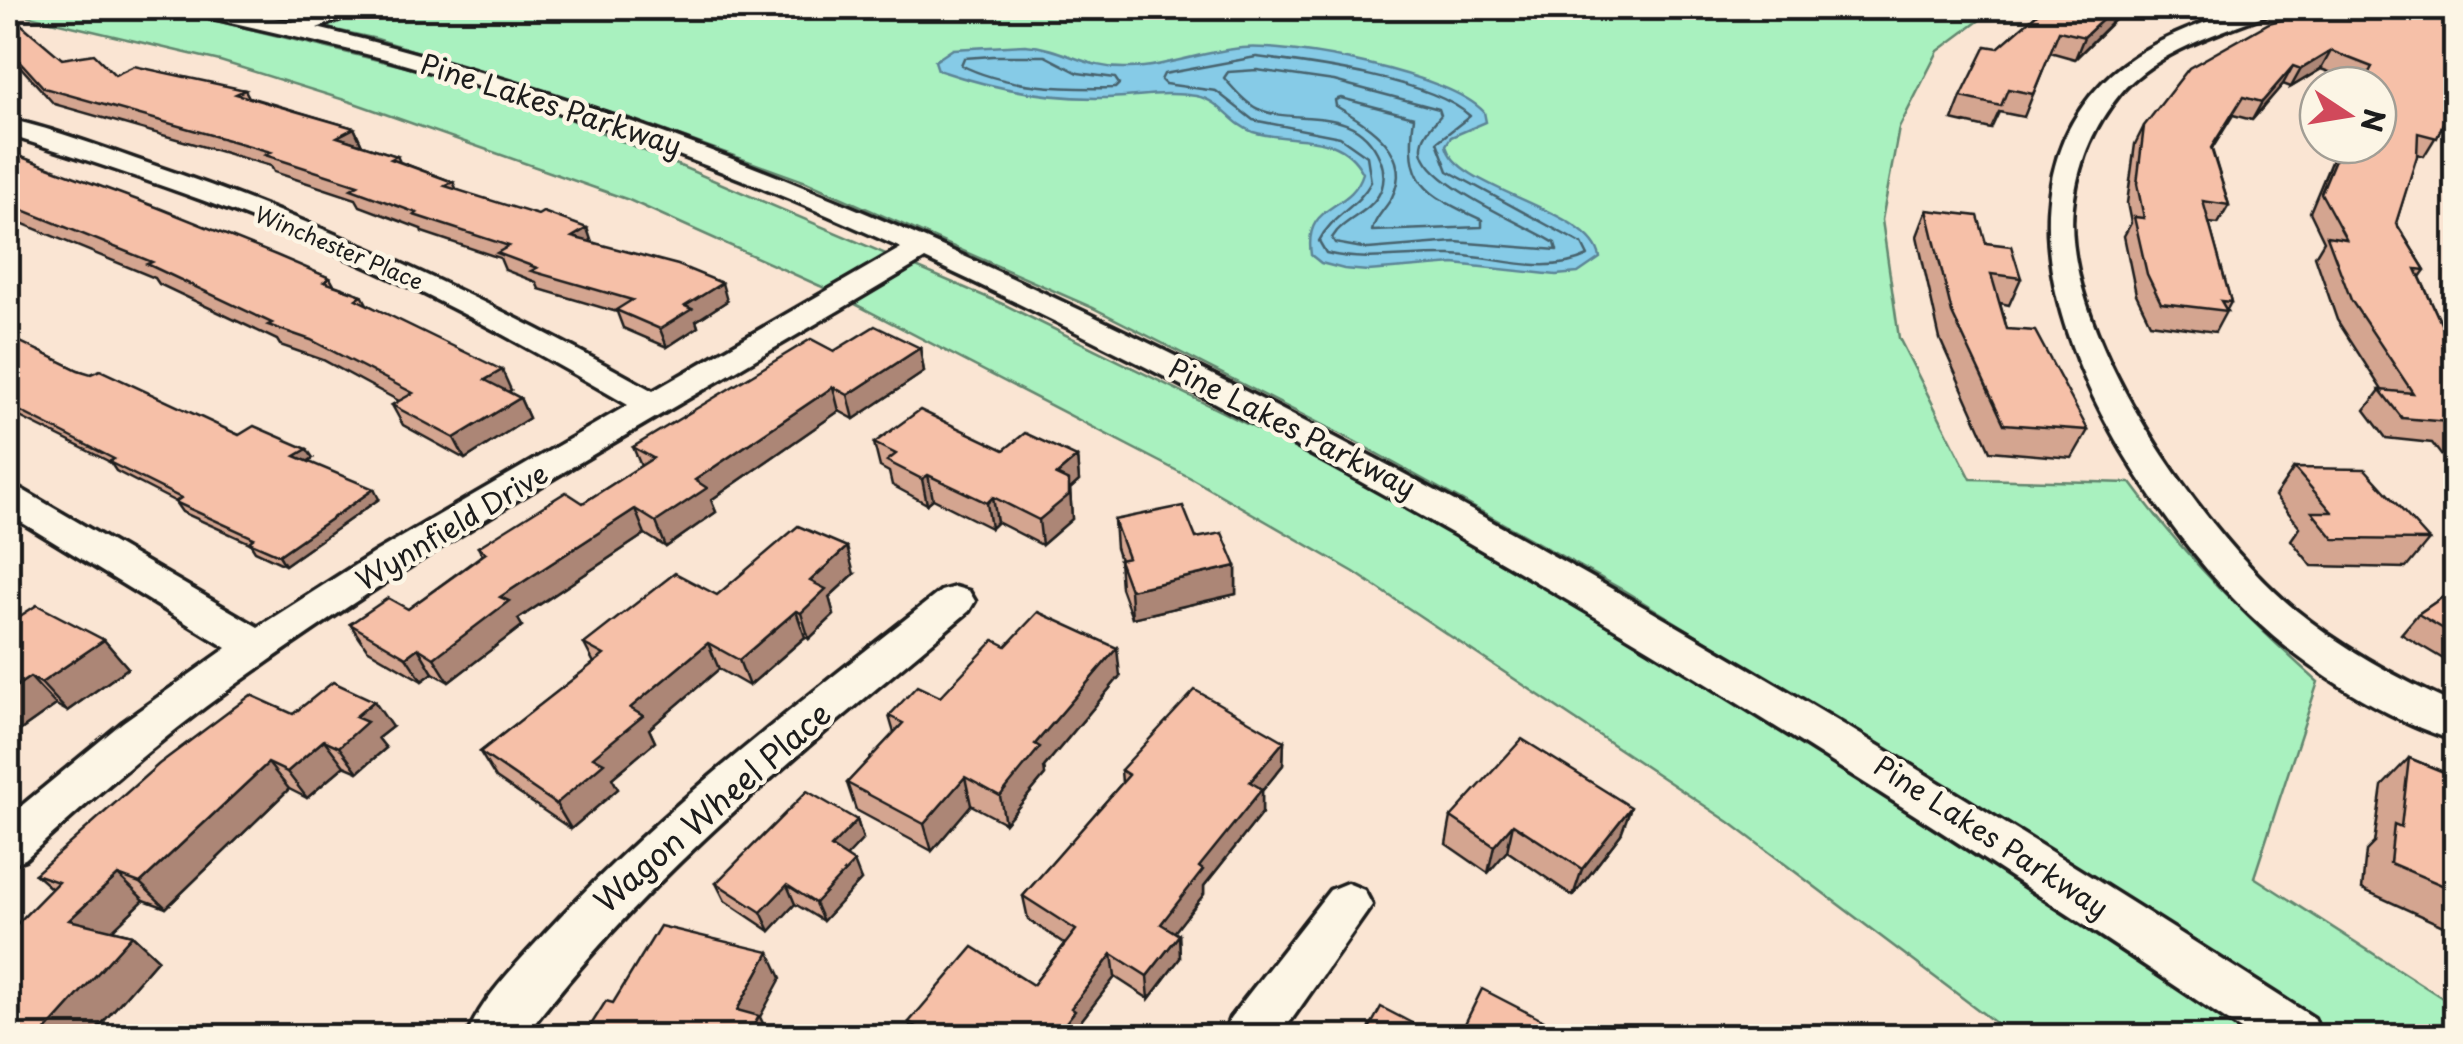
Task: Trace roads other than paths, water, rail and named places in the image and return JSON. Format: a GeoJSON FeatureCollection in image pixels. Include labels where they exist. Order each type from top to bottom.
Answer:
{"type":"FeatureCollection","features":[{"type":"Feature","properties":{"kind":"street","name":"Pine Lakes Parkway"},"geometry":{"type":"LineString","coordinates":[[201,8],[464,75],[704,154],[922,248],[1268,414],[1554,569],[1889,772],[2295,1036]]}},
{"type":"Feature","properties":{"kind":"street"},"geometry":{"type":"LineString","coordinates":[[293,29],[348,8]]}},
{"type":"Feature","properties":{"kind":"street"},"geometry":{"type":"LineString","coordinates":[[2263,8],[2204,27],[2151,54],[2106,92],[2079,132],[2059,187],[2057,238],[2066,284],[2082,335],[2116,408],[2148,460],[2214,550],[2280,618],[2312,644],[2354,671],[2456,724]]}},
{"type":"Feature","properties":{"kind":"street","name":"Winchester Place"},"geometry":{"type":"LineString","coordinates":[[8,127],[147,172],[330,240],[436,290],[654,406]]}},
{"type":"Feature","properties":{"kind":"street","name":"Wynnfield Drive"},"geometry":{"type":"LineString","coordinates":[[8,845],[163,716],[259,647],[388,564],[922,248]]}},
{"type":"Feature","properties":{"kind":"street"},"geometry":{"type":"LineString","coordinates":[[8,498],[259,647]]}},
{"type":"Feature","properties":{"kind":"street","name":"Wagon Wheel Place"},"geometry":{"type":"LineString","coordinates":[[493,1036],[570,938],[633,870],[955,601]]}},
{"type":"Feature","properties":{"kind":"street"},"geometry":{"type":"LineString","coordinates":[[1249,1036],[1347,905]]}},
{"type":"Feature","properties":{"kind":"water"},"geometry":{"type":"Polygon","coordinates":[[[1025,45],[1114,68],[1157,65],[1242,48],[1266,48],[1333,56],[1439,85],[1484,112],[1486,122],[1451,137],[1446,145],[1455,161],[1497,188],[1575,226],[1592,241],[1600,258],[1578,273],[1556,275],[1454,264],[1368,271],[1321,263],[1311,255],[1314,225],[1349,195],[1363,173],[1342,150],[1314,140],[1253,132],[1213,103],[1196,96],[1096,98],[1036,94],[938,70],[935,61],[953,49],[1025,45]]]}}]}
